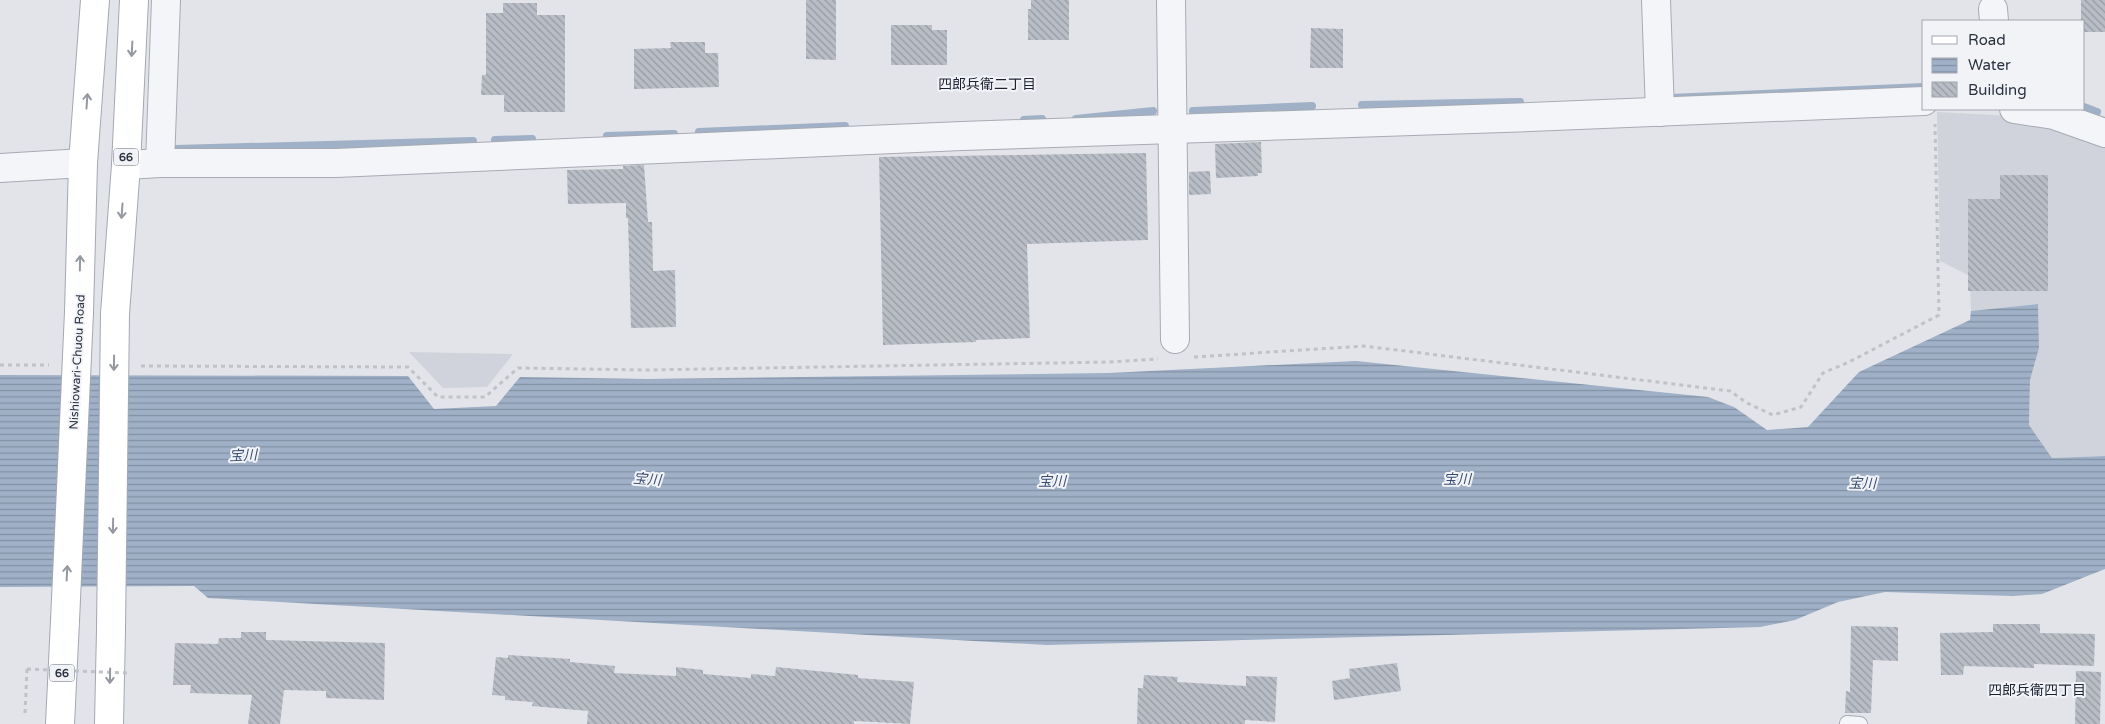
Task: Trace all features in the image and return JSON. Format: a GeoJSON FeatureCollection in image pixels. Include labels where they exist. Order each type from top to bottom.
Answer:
{"type":"FeatureCollection","features":[{"type":"Feature","properties":{"kind":"main road","name":"Nishiowari-Chuou Road"},"geometry":{"type":"LineString","coordinates":[[60,724],[80,312],[83,163],[95,0]]}},
{"type":"Feature","properties":{"kind":"main road","name":"66"},"geometry":{"type":"LineString","coordinates":[[109,724],[115,314],[126,166],[134,0]]}},
{"type":"Feature","properties":{"kind":"street"},"geometry":{"type":"LineString","coordinates":[[160,163],[166,0]]}},
{"type":"Feature","properties":{"kind":"street"},"geometry":{"type":"LineString","coordinates":[[1171,0],[1177,352]]}},
{"type":"Feature","properties":{"kind":"street"},"geometry":{"type":"LineString","coordinates":[[1656,0],[1660,112]]}},
{"type":"Feature","properties":{"kind":"street"},"geometry":{"type":"LineString","coordinates":[[126,166],[160,163],[336,163],[962,136],[1660,112],[1929,110]]}},
{"type":"Feature","properties":{"kind":"street"},"geometry":{"type":"LineString","coordinates":[[2021,110],[2054,115],[2105,132]]}},
{"type":"Feature","properties":{"kind":"street"},"geometry":{"type":"LineString","coordinates":[[0,168],[83,163]]}},
{"type":"Feature","properties":{"kind":"path"},"geometry":{"type":"LineString","coordinates":[[135,366],[408,367],[438,397],[485,397],[518,368],[657,370],[1109,362],[1177,352],[1364,346],[1730,391],[1746,403],[1773,415],[1802,407],[1823,373],[1849,362],[1939,315],[1929,110]]}},
{"type":"Feature","properties":{"kind":"path"},"geometry":{"type":"LineString","coordinates":[[0,365],[57,365]]}},
{"type":"Feature","properties":{"kind":"path"},"geometry":{"type":"LineString","coordinates":[[25,713],[27,668],[127,673]]}},
{"type":"Feature","properties":{"kind":"shaded area"},"geometry":{"type":"Polygon","coordinates":[[[1937,112],[2014,116],[2105,141],[2105,456],[2052,458],[2029,425],[2030,380],[2039,348],[2038,304],[1971,311],[1970,276],[1940,261],[1937,112]]]}},
{"type":"Feature","properties":{"kind":"shaded area"},"geometry":{"type":"Polygon","coordinates":[[[409,352],[513,354],[487,387],[443,388],[409,352]]]}},
{"type":"Feature","properties":{"kind":"water","name":"宝川"},"geometry":{"type":"Polygon","coordinates":[[[2038,304],[2039,348],[2030,380],[2029,425],[2052,458],[2105,456],[2105,569],[2042,594],[2013,596],[1885,592],[1838,602],[1795,620],[1760,627],[1047,645],[208,598],[194,586],[0,587],[0,375],[408,376],[434,409],[496,406],[520,377],[647,379],[1109,373],[1356,361],[1708,397],[1734,407],[1767,430],[1808,427],[1859,372],[1970,320],[1971,311],[2038,304]]]}},
{"type":"Feature","properties":{"kind":"building"},"geometry":{"type":"Polygon","coordinates":[[[806,0],[836,0],[836,60],[806,59],[806,0]]]}},
{"type":"Feature","properties":{"kind":"building"},"geometry":{"type":"Polygon","coordinates":[[[1031,0],[1069,0],[1069,40],[1028,40],[1028,9],[1031,9],[1031,0]]]}},
{"type":"Feature","properties":{"kind":"building"},"geometry":{"type":"Polygon","coordinates":[[[2081,0],[2105,0],[2105,32],[2085,32],[2085,20],[2081,20],[2081,0]]]}},
{"type":"Feature","properties":{"kind":"building"},"geometry":{"type":"Polygon","coordinates":[[[503,3],[537,3],[537,15],[565,15],[565,112],[504,112],[504,95],[481,95],[482,75],[486,75],[486,13],[503,13],[503,3]]]}},
{"type":"Feature","properties":{"kind":"building"},"geometry":{"type":"Polygon","coordinates":[[[891,25],[932,25],[932,30],[947,30],[947,65],[891,65],[891,25]]]}},
{"type":"Feature","properties":{"kind":"building"},"geometry":{"type":"Polygon","coordinates":[[[1311,28],[1343,29],[1343,68],[1310,68],[1311,28]]]}},
{"type":"Feature","properties":{"kind":"building"},"geometry":{"type":"Polygon","coordinates":[[[670,42],[705,42],[705,53],[718,53],[719,87],[634,89],[634,49],[671,48],[670,42]]]}},
{"type":"Feature","properties":{"kind":"building"},"geometry":{"type":"Polygon","coordinates":[[[1261,142],[1262,173],[1258,173],[1258,176],[1216,178],[1215,144],[1261,142]]]}},
{"type":"Feature","properties":{"kind":"building"},"geometry":{"type":"Polygon","coordinates":[[[1146,153],[1148,240],[1027,244],[1030,338],[883,345],[879,157],[1146,153]]]}},
{"type":"Feature","properties":{"kind":"building"},"geometry":{"type":"Polygon","coordinates":[[[644,165],[648,222],[652,222],[653,271],[675,270],[676,327],[631,328],[626,203],[568,204],[567,170],[623,169],[623,166],[644,165]]]}},
{"type":"Feature","properties":{"kind":"building"},"geometry":{"type":"Polygon","coordinates":[[[1210,171],[1211,194],[1189,195],[1189,172],[1210,171]]]}},
{"type":"Feature","properties":{"kind":"building"},"geometry":{"type":"Polygon","coordinates":[[[2000,175],[2048,175],[2048,291],[1968,291],[1968,199],[2000,199],[2000,175]]]}},
{"type":"Feature","properties":{"kind":"building"},"geometry":{"type":"Polygon","coordinates":[[[1993,624],[2040,624],[2040,633],[2095,634],[2094,666],[2034,664],[2034,668],[1964,666],[1963,675],[1941,675],[1940,633],[1993,632],[1993,624]]]}},
{"type":"Feature","properties":{"kind":"building"},"geometry":{"type":"Polygon","coordinates":[[[1851,626],[1898,627],[1898,661],[1873,660],[1871,713],[1845,713],[1846,691],[1850,692],[1851,626]]]}},
{"type":"Feature","properties":{"kind":"building"},"geometry":{"type":"Polygon","coordinates":[[[241,632],[266,632],[266,640],[385,643],[384,700],[326,698],[326,691],[284,690],[280,724],[248,724],[252,695],[190,693],[191,685],[173,685],[175,643],[218,644],[219,638],[241,638],[241,632]]]}},
{"type":"Feature","properties":{"kind":"building"},"geometry":{"type":"Polygon","coordinates":[[[508,655],[570,659],[570,662],[615,666],[614,673],[676,676],[676,667],[703,670],[703,674],[751,678],[751,674],[775,676],[776,667],[858,675],[858,678],[914,682],[910,724],[854,721],[854,724],[587,724],[588,711],[532,706],[533,702],[505,700],[505,696],[492,695],[496,657],[508,658],[508,655]]]}},
{"type":"Feature","properties":{"kind":"building"},"geometry":{"type":"Polygon","coordinates":[[[1397,663],[1401,691],[1334,700],[1332,681],[1350,678],[1349,669],[1397,663]]]}},
{"type":"Feature","properties":{"kind":"building"},"geometry":{"type":"Polygon","coordinates":[[[2076,671],[2101,672],[2100,724],[2075,724],[2076,671]]]}},
{"type":"Feature","properties":{"kind":"building"},"geometry":{"type":"Polygon","coordinates":[[[1144,675],[1178,677],[1177,682],[1246,686],[1246,676],[1277,677],[1275,722],[1245,720],[1245,724],[1137,724],[1138,688],[1143,688],[1144,675]]]}},
{"type":"Feature","properties":{"kind":"waterway"},"geometry":{"type":"LineString","coordinates":[[1670,98],[1922,87]]}},
{"type":"Feature","properties":{"kind":"waterway"},"geometry":{"type":"LineString","coordinates":[[1362,105],[1520,102]]}},
{"type":"Feature","properties":{"kind":"waterway"},"geometry":{"type":"LineString","coordinates":[[1193,111],[1312,106]]}},
{"type":"Feature","properties":{"kind":"waterway"},"geometry":{"type":"LineString","coordinates":[[2085,107],[2097,112]]}},
{"type":"Feature","properties":{"kind":"waterway"},"geometry":{"type":"LineString","coordinates":[[1076,119],[1153,111]]}},
{"type":"Feature","properties":{"kind":"waterway"},"geometry":{"type":"LineString","coordinates":[[1024,120],[1042,119]]}},
{"type":"Feature","properties":{"kind":"waterway"},"geometry":{"type":"LineString","coordinates":[[699,132],[845,126]]}},
{"type":"Feature","properties":{"kind":"waterway"},"geometry":{"type":"LineString","coordinates":[[607,136],[674,134]]}},
{"type":"Feature","properties":{"kind":"waterway"},"geometry":{"type":"LineString","coordinates":[[495,140],[532,139]]}},
{"type":"Feature","properties":{"kind":"waterway"},"geometry":{"type":"LineString","coordinates":[[176,149],[473,141]]}},
{"type":"Feature","properties":{"kind":"district","name":"四郎兵衛二丁目"},"geometry":{"type":"Point","coordinates":[987,84]}},
{"type":"Feature","properties":{"kind":"district","name":"四郎兵衛四丁目"},"geometry":{"type":"Point","coordinates":[2037,690]}}]}
